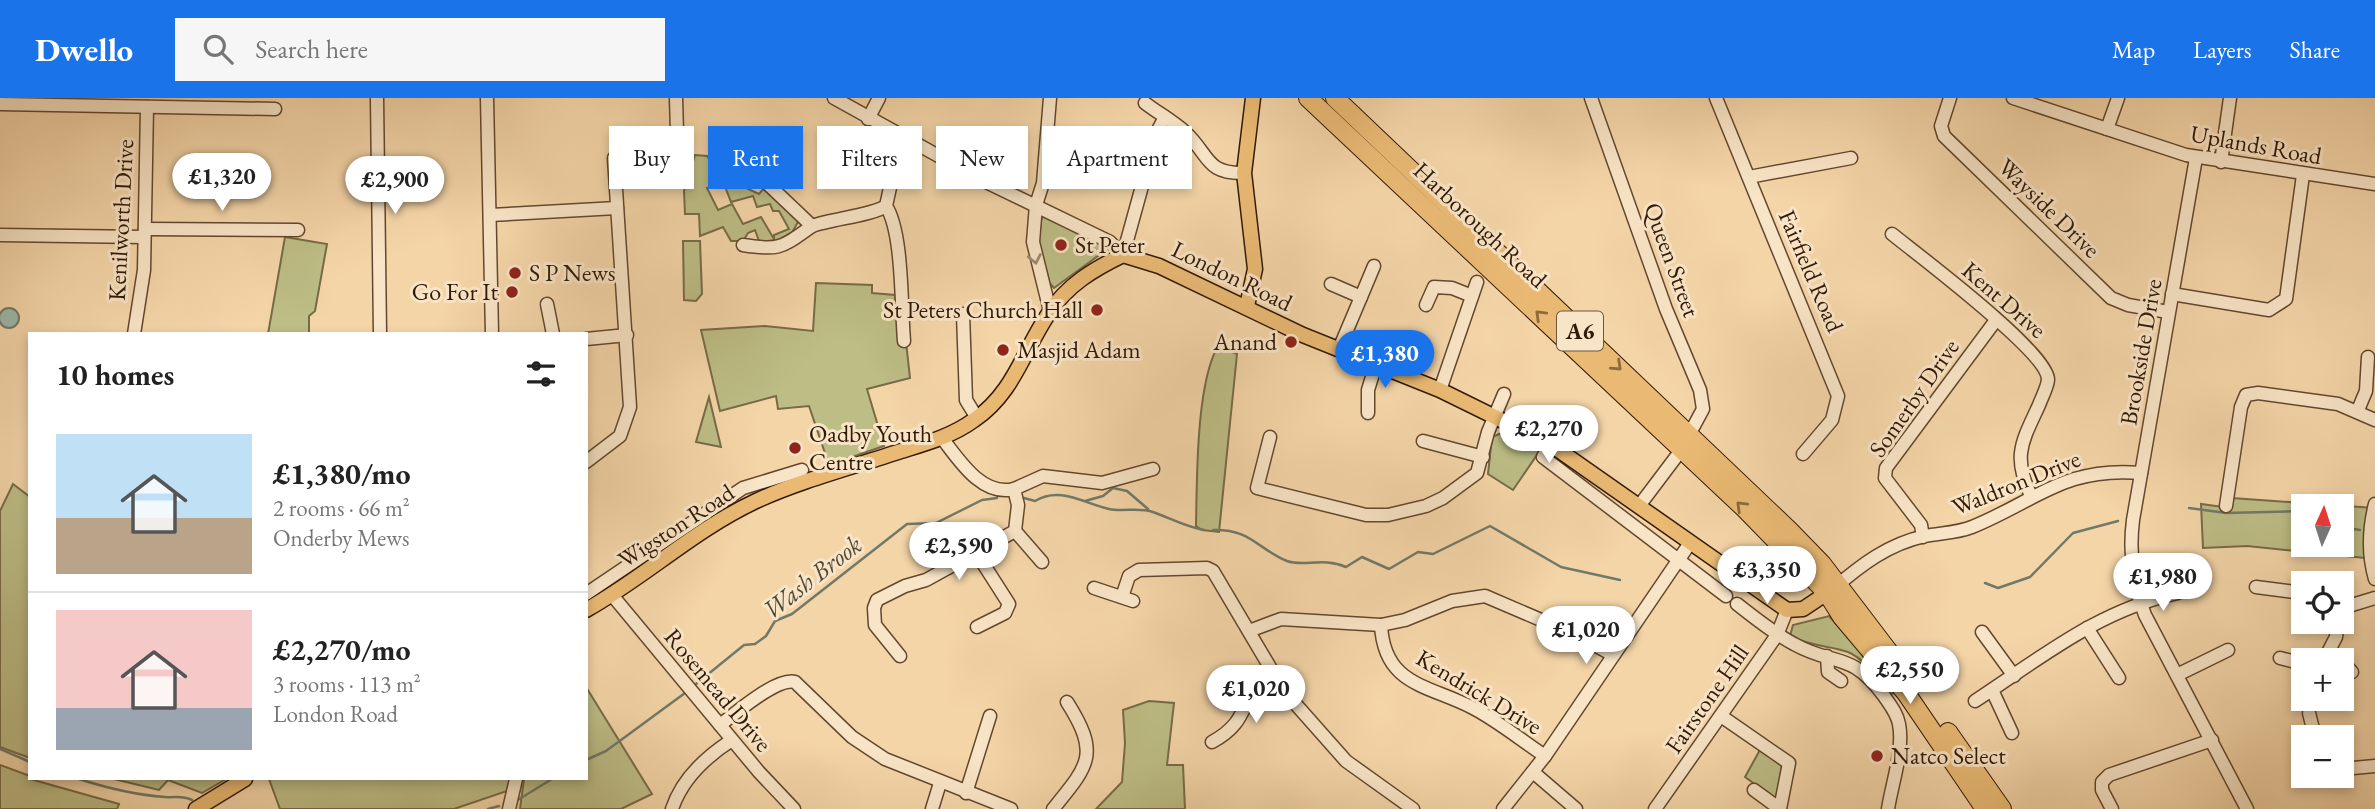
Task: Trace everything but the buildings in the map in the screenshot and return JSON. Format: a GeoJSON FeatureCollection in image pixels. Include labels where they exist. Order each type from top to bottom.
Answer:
{"type":"FeatureCollection","features":[{"type":"Feature","properties":{"kind":"highway","name":"Harborough Road"},"geometry":{"type":"LineString","coordinates":[[1326,101],[1685,442],[1832,589]]}},
{"type":"Feature","properties":{"kind":"highway","name":"Harborough Road"},"geometry":{"type":"LineString","coordinates":[[1326,101],[1407,190],[1685,442],[1756,499],[1822,564],[1832,589]]}},
{"type":"Feature","properties":{"kind":"highway","name":"A6"},"geometry":{"type":"LineString","coordinates":[[1326,101],[1388,165],[1407,190]]}},
{"type":"Feature","properties":{"kind":"highway","name":"A6"},"geometry":{"type":"LineString","coordinates":[[1832,589],[1844,603],[1841,614],[1906,693],[1985,809]]}},
{"type":"Feature","properties":{"kind":"highway","name":"A6"},"geometry":{"type":"LineString","coordinates":[[1832,589],[1932,709],[2002,809]]}},
{"type":"Feature","properties":{"kind":"main road"},"geometry":{"type":"LineString","coordinates":[[1247,306],[1255,269],[1244,173],[1253,98]]}},
{"type":"Feature","properties":{"kind":"main road","name":"London Road"},"geometry":{"type":"LineString","coordinates":[[1123,255],[1150,262],[1226,300],[1247,306],[1280,325],[1440,390],[1550,444],[1787,610]]}},
{"type":"Feature","properties":{"kind":"main road","name":"Wigston Road"},"geometry":{"type":"LineString","coordinates":[[588,609],[612,596],[669,545],[717,521],[775,486],[942,438],[977,418],[1013,381],[1050,312],[1089,272],[1123,255]]}},
{"type":"Feature","properties":{"kind":"main road"},"geometry":{"type":"LineString","coordinates":[[1787,610],[1803,608],[1832,589]]}},
{"type":"Feature","properties":{"kind":"main road"},"geometry":{"type":"LineString","coordinates":[[196,809],[243,780]]}},
{"type":"Feature","properties":{"kind":"street"},"geometry":{"type":"LineString","coordinates":[[377,98],[380,332]]}},
{"type":"Feature","properties":{"kind":"street"},"geometry":{"type":"LineString","coordinates":[[487,98],[492,332]]}},
{"type":"Feature","properties":{"kind":"street"},"geometry":{"type":"LineString","coordinates":[[676,98],[677,126]]}},
{"type":"Feature","properties":{"kind":"street"},"geometry":{"type":"LineString","coordinates":[[834,98],[881,126]]}},
{"type":"Feature","properties":{"kind":"street"},"geometry":{"type":"LineString","coordinates":[[868,119],[879,98]]}},
{"type":"Feature","properties":{"kind":"street"},"geometry":{"type":"LineString","coordinates":[[1050,98],[1043,183],[1036,205],[1033,254],[1050,312]]}},
{"type":"Feature","properties":{"kind":"street","name":"Queen Street"},"geometry":{"type":"LineString","coordinates":[[1591,98],[1666,309],[1700,390],[1703,409],[1685,442],[1639,506]]}},
{"type":"Feature","properties":{"kind":"street","name":"Fairfield Road"},"geometry":{"type":"LineString","coordinates":[[1716,98],[1838,396],[1832,420],[1803,454]]}},
{"type":"Feature","properties":{"kind":"street","name":"Wayside Drive"},"geometry":{"type":"LineString","coordinates":[[1950,98],[1941,126],[1944,136],[2111,298],[2128,305],[2168,312]]}},
{"type":"Feature","properties":{"kind":"street","name":"Uplands Road"},"geometry":{"type":"LineString","coordinates":[[2013,98],[2196,158],[2375,184]]}},
{"type":"Feature","properties":{"kind":"street"},"geometry":{"type":"LineString","coordinates":[[2106,129],[2118,98]]}},
{"type":"Feature","properties":{"kind":"street"},"geometry":{"type":"LineString","coordinates":[[2221,162],[2230,98]]}},
{"type":"Feature","properties":{"kind":"street"},"geometry":{"type":"LineString","coordinates":[[0,104],[147,107],[259,103],[275,109]]}},
{"type":"Feature","properties":{"kind":"street"},"geometry":{"type":"LineString","coordinates":[[1145,103],[1186,133],[1215,168],[1225,173],[1244,173]]}},
{"type":"Feature","properties":{"kind":"street","name":"Kenilworth Drive"},"geometry":{"type":"LineString","coordinates":[[134,332],[145,270],[147,107]]}},
{"type":"Feature","properties":{"kind":"street"},"geometry":{"type":"LineString","coordinates":[[922,148],[1110,242],[1123,255],[1157,132],[1165,117]]}},
{"type":"Feature","properties":{"kind":"street"},"geometry":{"type":"LineString","coordinates":[[1749,177],[1851,158]]}},
{"type":"Feature","properties":{"kind":"street","name":"Brookside Drive"},"geometry":{"type":"LineString","coordinates":[[2196,158],[2132,527],[2132,554],[2140,602],[2247,809]]}},
{"type":"Feature","properties":{"kind":"street"},"geometry":{"type":"LineString","coordinates":[[2172,294],[2269,310],[2286,299],[2303,175]]}},
{"type":"Feature","properties":{"kind":"street"},"geometry":{"type":"LineString","coordinates":[[588,461],[611,444],[627,423],[631,393],[616,189]]}},
{"type":"Feature","properties":{"kind":"street"},"geometry":{"type":"LineString","coordinates":[[773,189],[812,226]]}},
{"type":"Feature","properties":{"kind":"street"},"geometry":{"type":"LineString","coordinates":[[890,189],[886,206],[893,216],[898,250],[904,341]]}},
{"type":"Feature","properties":{"kind":"street"},"geometry":{"type":"LineString","coordinates":[[748,241],[777,248],[788,244],[812,226],[841,217],[873,213],[886,206]]}},
{"type":"Feature","properties":{"kind":"street"},"geometry":{"type":"LineString","coordinates":[[490,215],[617,208]]}},
{"type":"Feature","properties":{"kind":"street"},"geometry":{"type":"LineString","coordinates":[[0,234],[293,230],[288,215]]}},
{"type":"Feature","properties":{"kind":"street","name":"Kent Drive"},"geometry":{"type":"LineString","coordinates":[[1892,234],[2037,357],[2048,376],[2046,388],[2019,448],[2021,472],[2031,496]]}},
{"type":"Feature","properties":{"kind":"street"},"geometry":{"type":"LineString","coordinates":[[1339,349],[1374,266]]}},
{"type":"Feature","properties":{"kind":"street"},"geometry":{"type":"LineString","coordinates":[[1440,390],[1477,282]]}},
{"type":"Feature","properties":{"kind":"street"},"geometry":{"type":"LineString","coordinates":[[1331,284],[1361,298]]}},
{"type":"Feature","properties":{"kind":"street"},"geometry":{"type":"LineString","coordinates":[[1426,305],[1434,287],[1452,288],[1472,296]]}},
{"type":"Feature","properties":{"kind":"street"},"geometry":{"type":"LineString","coordinates":[[547,304],[553,332]]}},
{"type":"Feature","properties":{"kind":"street"},"geometry":{"type":"LineString","coordinates":[[963,314],[966,400],[977,418]]}},
{"type":"Feature","properties":{"kind":"street","name":"Somerby Drive"},"geometry":{"type":"LineString","coordinates":[[1923,537],[1921,525],[1885,478],[1886,468],[1996,320]]}},
{"type":"Feature","properties":{"kind":"street"},"geometry":{"type":"LineString","coordinates":[[588,339],[627,335]]}},
{"type":"Feature","properties":{"kind":"street"},"geometry":{"type":"LineString","coordinates":[[2358,410],[2366,391],[2368,357]]}},
{"type":"Feature","properties":{"kind":"street"},"geometry":{"type":"LineString","coordinates":[[1368,412],[1368,390],[1376,364]]}},
{"type":"Feature","properties":{"kind":"street"},"geometry":{"type":"LineString","coordinates":[[2227,506],[2241,407],[2246,395],[2258,393],[2311,400],[2358,410],[2375,420]]}},
{"type":"Feature","properties":{"kind":"street"},"geometry":{"type":"LineString","coordinates":[[1270,437],[1257,488],[1366,515],[1407,512],[1443,498],[1477,473],[1504,394]]}},
{"type":"Feature","properties":{"kind":"street"},"geometry":{"type":"LineString","coordinates":[[942,438],[986,486],[1000,490],[1014,489],[1043,475],[1102,482],[1153,469]]}},
{"type":"Feature","properties":{"kind":"street"},"geometry":{"type":"LineString","coordinates":[[1423,441],[1483,457]]}},
{"type":"Feature","properties":{"kind":"street"},"geometry":{"type":"LineString","coordinates":[[1550,444],[1543,457],[1777,635],[1809,652],[1859,669],[1894,710],[1900,738],[1888,809]]}},
{"type":"Feature","properties":{"kind":"street","name":"Wigston Road"},"geometry":{"type":"LineString","coordinates":[[775,486],[802,470]]}},
{"type":"Feature","properties":{"kind":"street","name":"Waldron Drive"},"geometry":{"type":"LineString","coordinates":[[1832,589],[1860,565],[1892,546],[1964,529],[2077,477],[2119,471],[2141,472]]}},
{"type":"Feature","properties":{"kind":"street"},"geometry":{"type":"LineString","coordinates":[[1014,489],[1018,505],[1015,531],[1042,562]]}},
{"type":"Feature","properties":{"kind":"street"},"geometry":{"type":"LineString","coordinates":[[2375,504],[2370,527],[2375,579]]}},
{"type":"Feature","properties":{"kind":"street"},"geometry":{"type":"LineString","coordinates":[[900,656],[875,625],[874,608],[877,600],[895,590],[926,580],[1015,531]]}},
{"type":"Feature","properties":{"kind":"street"},"geometry":{"type":"LineString","coordinates":[[1503,809],[1545,756],[1690,543]]}},
{"type":"Feature","properties":{"kind":"street","name":"Wigston Road"},"geometry":{"type":"LineString","coordinates":[[588,593],[669,545]]}},
{"type":"Feature","properties":{"kind":"street"},"geometry":{"type":"LineString","coordinates":[[977,554],[1009,604],[1005,613],[977,627]]}},
{"type":"Feature","properties":{"kind":"street"},"geometry":{"type":"LineString","coordinates":[[1094,587],[1128,599],[1129,576],[1139,570],[1208,568],[1213,571],[1284,691],[1346,761],[1413,809]]}},
{"type":"Feature","properties":{"kind":"street"},"geometry":{"type":"LineString","coordinates":[[2256,587],[2291,591]]}},
{"type":"Feature","properties":{"kind":"street"},"geometry":{"type":"LineString","coordinates":[[1975,701],[2100,618],[2140,602],[2178,593]]}},
{"type":"Feature","properties":{"kind":"street","name":"Rosemead Drive"},"geometry":{"type":"LineString","coordinates":[[612,596],[732,740],[794,809]]}},
{"type":"Feature","properties":{"kind":"street"},"geometry":{"type":"LineString","coordinates":[[1249,631],[1281,619],[1381,625],[1405,620],[1452,601],[1485,596],[1576,635],[1614,655]]}},
{"type":"Feature","properties":{"kind":"street"},"geometry":{"type":"LineString","coordinates":[[2354,604],[2375,598]]}},
{"type":"Feature","properties":{"kind":"street","name":"Fairstone Hill"},"geometry":{"type":"LineString","coordinates":[[1655,809],[1777,635],[1787,610]]}},
{"type":"Feature","properties":{"kind":"street","name":"Kendrick Drive"},"geometry":{"type":"LineString","coordinates":[[1381,625],[1382,648],[1407,680],[1473,708],[1545,756]]}},
{"type":"Feature","properties":{"kind":"street"},"geometry":{"type":"LineString","coordinates":[[2087,628],[2119,678]]}},
{"type":"Feature","properties":{"kind":"street"},"geometry":{"type":"LineString","coordinates":[[1982,632],[2014,676]]}},
{"type":"Feature","properties":{"kind":"street"},"geometry":{"type":"LineString","coordinates":[[2177,675],[2228,650]]}},
{"type":"Feature","properties":{"kind":"street"},"geometry":{"type":"LineString","coordinates":[[1827,656],[1828,672],[1841,681]]}},
{"type":"Feature","properties":{"kind":"street"},"geometry":{"type":"LineString","coordinates":[[2280,658],[2291,661]]}},
{"type":"Feature","properties":{"kind":"street"},"geometry":{"type":"LineString","coordinates":[[1212,742],[1235,727],[1252,689],[1271,671]]}},
{"type":"Feature","properties":{"kind":"street"},"geometry":{"type":"LineString","coordinates":[[720,725],[775,685],[789,680],[801,686],[866,748],[940,783],[1011,809]]}},
{"type":"Feature","properties":{"kind":"street"},"geometry":{"type":"LineString","coordinates":[[1992,690],[2012,733]]}},
{"type":"Feature","properties":{"kind":"street"},"geometry":{"type":"LineString","coordinates":[[1052,809],[1077,780],[1087,753],[1085,732],[1067,702]]}},
{"type":"Feature","properties":{"kind":"street"},"geometry":{"type":"LineString","coordinates":[[2309,713],[2312,725]]}},
{"type":"Feature","properties":{"kind":"street"},"geometry":{"type":"LineString","coordinates":[[966,793],[990,716]]}},
{"type":"Feature","properties":{"kind":"street"},"geometry":{"type":"LineString","coordinates":[[1721,716],[1793,761],[1780,809],[1754,790]]}},
{"type":"Feature","properties":{"kind":"street"},"geometry":{"type":"LineString","coordinates":[[672,809],[676,797],[707,756],[732,740]]}},
{"type":"Feature","properties":{"kind":"street"},"geometry":{"type":"LineString","coordinates":[[2112,809],[2102,790],[2102,782],[2109,775],[2213,740]]}},
{"type":"Feature","properties":{"kind":"street"},"geometry":{"type":"LineString","coordinates":[[2354,768],[2375,766]]}},
{"type":"Feature","properties":{"kind":"street"},"geometry":{"type":"LineString","coordinates":[[1533,772],[1576,809]]}},
{"type":"Feature","properties":{"kind":"street"},"geometry":{"type":"LineString","coordinates":[[932,809],[940,783]]}},
{"type":"Feature","properties":{"kind":"street"},"geometry":{"type":"LineString","coordinates":[[510,808],[515,784]]}},
{"type":"Feature","properties":{"kind":"green space"},"geometry":{"type":"Polygon","coordinates":[[[695,155],[708,157],[707,188],[718,210],[732,204],[743,224],[761,217],[774,239],[774,235],[789,229],[779,211],[773,211],[770,204],[757,207],[753,196],[731,202],[726,189],[748,189],[759,194],[767,189],[799,220],[787,242],[759,241],[755,230],[748,233],[743,241],[731,241],[723,227],[700,236],[699,214],[685,214],[684,191],[694,189],[695,155]]]}},
{"type":"Feature","properties":{"kind":"green space"},"geometry":{"type":"Polygon","coordinates":[[[1042,216],[1102,243],[1102,253],[1054,288],[1043,272],[1038,255],[1042,216]]]}},
{"type":"Feature","properties":{"kind":"green space"},"geometry":{"type":"Polygon","coordinates":[[[285,237],[327,244],[315,311],[309,316],[309,332],[268,332],[285,237]]]}},
{"type":"Feature","properties":{"kind":"green space"},"geometry":{"type":"Polygon","coordinates":[[[683,241],[700,241],[702,294],[696,301],[684,300],[683,241]]]}},
{"type":"Feature","properties":{"kind":"green space"},"geometry":{"type":"Polygon","coordinates":[[[816,283],[872,285],[872,293],[895,295],[900,342],[906,342],[910,378],[867,389],[884,446],[829,465],[809,406],[778,409],[776,396],[720,411],[701,330],[765,326],[813,331],[816,283]]]}},
{"type":"Feature","properties":{"kind":"green space"},"geometry":{"type":"Polygon","coordinates":[[[1218,346],[1237,354],[1219,532],[1202,530],[1196,526],[1202,407],[1205,384],[1218,346]]]}},
{"type":"Feature","properties":{"kind":"green space"},"geometry":{"type":"Polygon","coordinates":[[[709,397],[721,447],[696,442],[709,397]]]}},
{"type":"Feature","properties":{"kind":"green space"},"geometry":{"type":"Polygon","coordinates":[[[1506,431],[1541,449],[1513,490],[1488,474],[1492,437],[1506,431]]]}},
{"type":"Feature","properties":{"kind":"green space"},"geometry":{"type":"Polygon","coordinates":[[[13,484],[28,495],[28,757],[0,747],[0,511],[13,484]]]}},
{"type":"Feature","properties":{"kind":"green space"},"geometry":{"type":"Polygon","coordinates":[[[2232,498],[2291,502],[2291,550],[2247,546],[2203,548],[2201,504],[2230,508],[2232,498]]]}},
{"type":"Feature","properties":{"kind":"green space"},"geometry":{"type":"Polygon","coordinates":[[[2354,507],[2375,508],[2375,559],[2354,557],[2354,507]]]}},
{"type":"Feature","properties":{"kind":"green space"},"geometry":{"type":"Polygon","coordinates":[[[1829,616],[1897,691],[1890,695],[1877,677],[1854,655],[1790,636],[1793,625],[1829,616]]]}},
{"type":"Feature","properties":{"kind":"green space"},"geometry":{"type":"Polygon","coordinates":[[[588,690],[652,794],[621,809],[520,809],[524,780],[588,780],[588,690]]]}},
{"type":"Feature","properties":{"kind":"green space"},"geometry":{"type":"Polygon","coordinates":[[[1149,701],[1174,703],[1167,765],[1183,765],[1185,809],[1096,809],[1122,782],[1125,743],[1123,710],[1149,701]]]}},
{"type":"Feature","properties":{"kind":"green space"},"geometry":{"type":"Polygon","coordinates":[[[1761,748],[1782,763],[1780,794],[1774,798],[1745,777],[1761,748]]]}},
{"type":"Feature","properties":{"kind":"green space"},"geometry":{"type":"Polygon","coordinates":[[[0,765],[28,775],[28,780],[119,804],[117,809],[0,809],[0,765]]]}},
{"type":"Feature","properties":{"kind":"green space"},"geometry":{"type":"Polygon","coordinates":[[[118,780],[168,780],[159,790],[118,780]]]}},
{"type":"Feature","properties":{"kind":"green space"},"geometry":{"type":"Polygon","coordinates":[[[168,780],[224,780],[202,793],[168,780]]]}},
{"type":"Feature","properties":{"kind":"green space"},"geometry":{"type":"Polygon","coordinates":[[[269,780],[510,780],[507,791],[454,809],[280,809],[269,780]]]}},
{"type":"Feature","properties":{"kind":"shaded area"},"geometry":{"type":"Polygon","coordinates":[[[9,308],[16,311],[19,318],[16,325],[9,328],[2,325],[-1,318],[2,311],[9,308]]]}},
{"type":"Feature","properties":{"kind":"waterway"},"geometry":{"type":"LineString","coordinates":[[1085,501],[1103,496],[1113,488],[1127,491],[1148,509]]}},
{"type":"Feature","properties":{"kind":"waterway","name":"Wash Brook"},"geometry":{"type":"LineString","coordinates":[[1024,498],[1035,501],[1063,495],[1109,509],[1148,511],[1204,530]]}},
{"type":"Feature","properties":{"kind":"waterway","name":"Wash Brook"},"geometry":{"type":"LineString","coordinates":[[696,684],[744,645],[755,644],[766,636],[775,621],[792,614],[907,524],[936,523],[982,500],[997,498]]}},
{"type":"Feature","properties":{"kind":"waterway","name":"Wash Brook"},"geometry":{"type":"LineString","coordinates":[[2189,508],[2226,513],[2291,511]]}},
{"type":"Feature","properties":{"kind":"waterway","name":"Wash Brook"},"geometry":{"type":"LineString","coordinates":[[1985,583],[1998,588],[2030,577],[2073,533],[2118,521]]}},
{"type":"Feature","properties":{"kind":"waterway"},"geometry":{"type":"LineString","coordinates":[[1213,530],[1245,536],[1276,556],[1293,563],[1329,563],[1346,567],[1362,557],[1389,569],[1418,552],[1433,554],[1490,526],[1561,567],[1620,580]]}},
{"type":"Feature","properties":{"kind":"waterway","name":"Wash Brook"},"geometry":{"type":"LineString","coordinates":[[2354,529],[2360,530]]}},
{"type":"Feature","properties":{"kind":"waterway"},"geometry":{"type":"LineString","coordinates":[[588,759],[606,751],[685,693]]}},
{"type":"Feature","properties":{"kind":"waterway","name":"Wash Brook"},"geometry":{"type":"LineString","coordinates":[[0,749],[28,761]]}},
{"type":"Feature","properties":{"kind":"waterway","name":"Wash Brook"},"geometry":{"type":"LineString","coordinates":[[83,780],[132,793],[192,800]]}},
{"type":"Feature","properties":{"kind":"waterway"},"geometry":{"type":"LineString","coordinates":[[516,801],[550,780]]}},
{"type":"Feature","properties":{"kind":"waterway","name":"Wash Brook"},"geometry":{"type":"LineString","coordinates":[[488,809],[499,806]]}},
{"type":"Feature","properties":{"kind":"place","name":"St Peter"},"geometry":{"type":"Point","coordinates":[1061,245]}},
{"type":"Feature","properties":{"kind":"place","name":"S P News"},"geometry":{"type":"Point","coordinates":[515,273]}},
{"type":"Feature","properties":{"kind":"place","name":"Go For It"},"geometry":{"type":"Point","coordinates":[512,292]}},
{"type":"Feature","properties":{"kind":"place","name":"St Peters Church Hall"},"geometry":{"type":"Point","coordinates":[1097,310]}},
{"type":"Feature","properties":{"kind":"place","name":"Anand"},"geometry":{"type":"Point","coordinates":[1291,342]}},
{"type":"Feature","properties":{"kind":"place","name":"Masjid Adam"},"geometry":{"type":"Point","coordinates":[1003,350]}},
{"type":"Feature","properties":{"kind":"place","name":"Oadby Youth Centre"},"geometry":{"type":"Point","coordinates":[795,448]}},
{"type":"Feature","properties":{"kind":"place","name":"Natco Select"},"geometry":{"type":"Point","coordinates":[1877,756]}}]}
